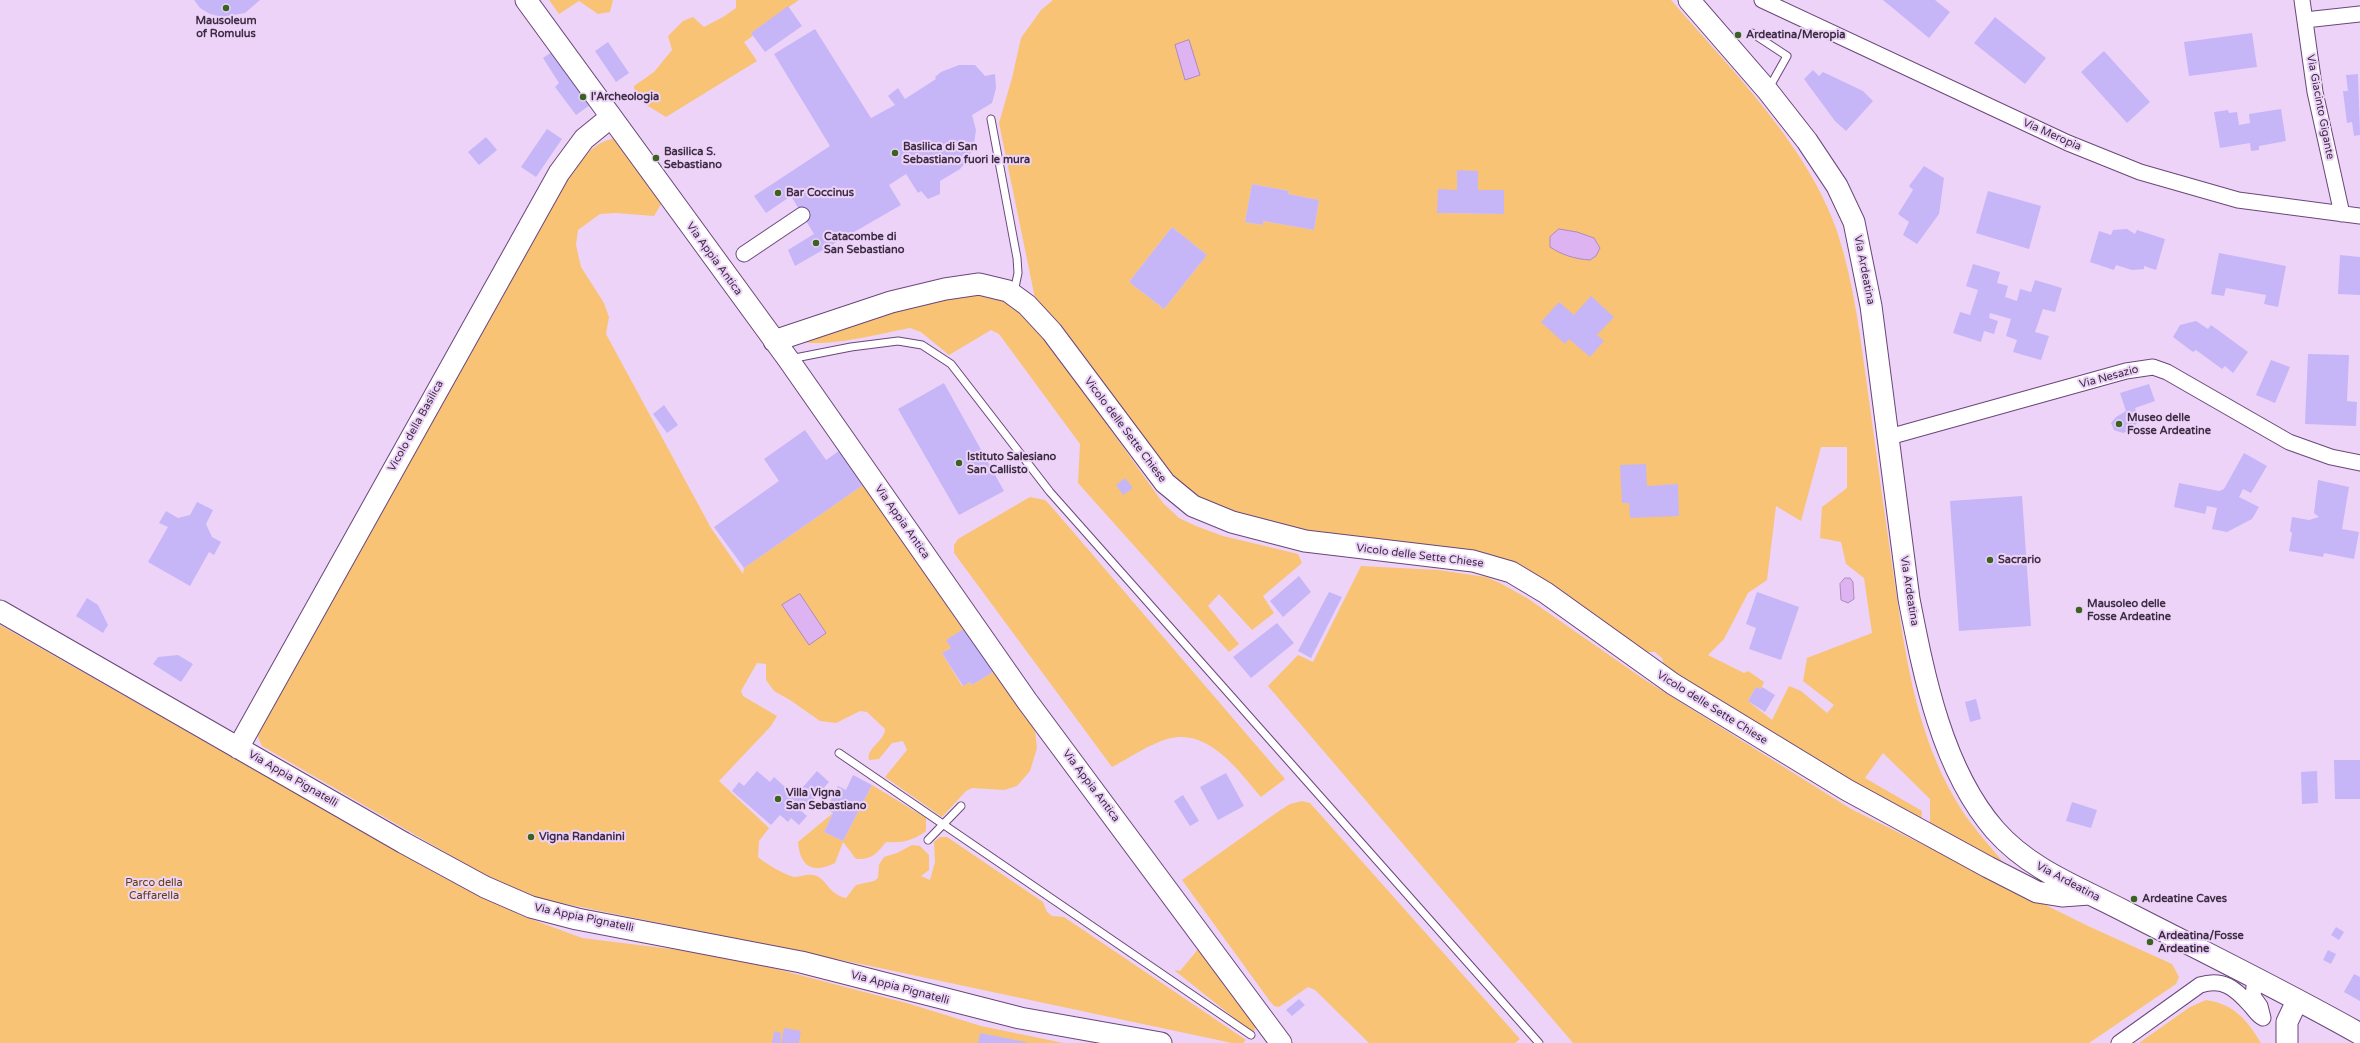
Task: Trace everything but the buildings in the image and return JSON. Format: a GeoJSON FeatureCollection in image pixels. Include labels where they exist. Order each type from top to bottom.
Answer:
{"type":"FeatureCollection","features":[{"type":"Feature","properties":{"kind":"main road","name":"Via Ardeatina"},"geometry":{"type":"LineString","coordinates":[[1689,0],[1767,90],[1826,168],[1847,205],[1854,222],[1868,286],[1889,437],[1909,599],[1917,644],[1930,695],[1952,757],[1979,807],[1994,828],[2011,847],[2050,875],[2256,978],[2360,1034]]}},
{"type":"Feature","properties":{"kind":"main road","name":"Via Appia Antica"},"geometry":{"type":"LineString","coordinates":[[530,2],[611,117],[788,359],[1028,701],[1281,1043]]}},
{"type":"Feature","properties":{"kind":"main road","name":"Vicolo della Basilica"},"geometry":{"type":"LineString","coordinates":[[238,748],[559,173],[584,139],[611,117]]}},
{"type":"Feature","properties":{"kind":"main road","name":"Vicolo delle Sette Chiese"},"geometry":{"type":"LineString","coordinates":[[774,340],[891,302],[956,286],[984,285],[1013,294],[1037,315],[1059,341],[1165,483],[1193,506],[1232,522],[1310,542],[1473,561],[1511,572],[1546,593],[1679,687],[1847,790],[2037,892],[2062,896],[2089,894]]}},
{"type":"Feature","properties":{"kind":"main road","name":"Via Appia Pignatelli"},"geometry":{"type":"LineString","coordinates":[[0,611],[485,888],[531,907],[577,919],[788,959],[1020,1018],[1161,1043]]}},
{"type":"Feature","properties":{"kind":"main road"},"geometry":{"type":"LineString","coordinates":[[2287,1043],[2287,1022],[2297,1000]]}},
{"type":"Feature","properties":{"kind":"street","name":"Via Meropia"},"geometry":{"type":"LineString","coordinates":[[1762,0],[2068,143],[2140,172],[2238,200],[2360,216]]}},
{"type":"Feature","properties":{"kind":"street","name":"Via Giacinto Gigante"},"geometry":{"type":"LineString","coordinates":[[2302,0],[2316,92],[2342,214]]}},
{"type":"Feature","properties":{"kind":"street"},"geometry":{"type":"LineString","coordinates":[[2305,20],[2360,14]]}},
{"type":"Feature","properties":{"kind":"street"},"geometry":{"type":"LineString","coordinates":[[744,254],[802,215]]}},
{"type":"Feature","properties":{"kind":"street","name":"Via Nesazio"},"geometry":{"type":"LineString","coordinates":[[1889,437],[2126,371],[2153,367],[2177,376],[2289,442],[2325,456],[2360,463]]}},
{"type":"Feature","properties":{"kind":"street"},"geometry":{"type":"LineString","coordinates":[[2119,1043],[2200,985],[2208,982],[2219,982],[2232,988],[2263,1018],[2260,1006],[2253,996],[2256,978]]}},
{"type":"Feature","properties":{"kind":"lane"},"geometry":{"type":"LineString","coordinates":[[1752,33],[1787,56],[1767,90]]}},
{"type":"Feature","properties":{"kind":"lane"},"geometry":{"type":"LineString","coordinates":[[991,119],[1017,258],[1018,273],[1013,294]]}},
{"type":"Feature","properties":{"kind":"lane"},"geometry":{"type":"LineString","coordinates":[[788,359],[851,346],[902,341],[927,347],[951,364],[1050,492],[1539,1043]]}},
{"type":"Feature","properties":{"kind":"lane"},"geometry":{"type":"LineString","coordinates":[[839,753],[1251,1035]]}},
{"type":"Feature","properties":{"kind":"lane"},"geometry":{"type":"LineString","coordinates":[[928,840],[961,806]]}},
{"type":"Feature","properties":{"kind":"green space"},"geometry":{"type":"Polygon","coordinates":[[[549,0],[613,0],[610,12],[598,14],[579,1],[559,14],[549,0]]]}},
{"type":"Feature","properties":{"kind":"green space"},"geometry":{"type":"Polygon","coordinates":[[[736,0],[799,0],[751,33],[753,36],[744,42],[757,61],[666,117],[635,98],[634,86],[654,72],[672,50],[668,36],[683,21],[693,17],[704,27],[736,8],[736,0]]]}},
{"type":"Feature","properties":{"kind":"green space"},"geometry":{"type":"Polygon","coordinates":[[[1053,0],[1671,0],[1741,80],[1787,138],[1807,168],[1824,199],[1837,231],[1857,315],[1901,624],[1916,701],[1932,751],[1955,799],[1978,832],[2004,863],[2002,869],[1930,827],[1930,799],[1883,753],[1865,778],[1922,811],[1921,823],[1665,670],[1662,658],[1655,652],[1640,652],[1535,578],[1334,542],[1227,515],[1173,484],[1036,303],[999,123],[1012,78],[1021,38],[1041,10],[1053,0]],[[1458,171],[1457,190],[1438,190],[1438,213],[1504,214],[1504,190],[1478,190],[1478,171],[1458,171]],[[1252,184],[1245,222],[1263,225],[1263,221],[1314,230],[1319,200],[1288,194],[1289,191],[1252,184]],[[1172,227],[1129,282],[1164,309],[1207,255],[1172,227]],[[1821,447],[1801,521],[1776,506],[1767,580],[1748,593],[1724,639],[1708,655],[1744,673],[1748,671],[1764,682],[1761,689],[1756,687],[1748,701],[1772,720],[1789,686],[1801,691],[1827,713],[1834,705],[1803,681],[1807,658],[1872,633],[1864,578],[1846,564],[1841,542],[1820,538],[1822,507],[1847,488],[1847,447],[1821,447]]]}},
{"type":"Feature","properties":{"kind":"green space"},"geometry":{"type":"Polygon","coordinates":[[[623,137],[664,199],[654,216],[616,213],[600,214],[578,230],[576,245],[581,267],[604,303],[609,317],[606,334],[711,528],[743,574],[744,568],[863,485],[970,625],[951,648],[942,653],[962,686],[970,682],[972,685],[998,669],[1035,731],[1037,748],[1030,771],[1017,786],[1004,790],[972,788],[966,791],[942,817],[885,777],[907,750],[903,741],[892,743],[879,759],[869,760],[870,752],[882,737],[885,729],[867,712],[860,711],[836,723],[820,721],[790,700],[774,691],[766,680],[766,664],[757,663],[741,691],[743,696],[777,716],[771,726],[719,781],[769,828],[759,841],[758,857],[787,875],[795,877],[808,875],[817,876],[836,894],[846,898],[856,885],[874,881],[878,878],[879,865],[884,857],[897,853],[912,845],[920,846],[929,855],[929,870],[921,876],[930,880],[935,862],[934,842],[940,837],[947,837],[1043,902],[1047,912],[1052,916],[1064,917],[1246,1040],[1243,1043],[1232,1043],[875,967],[517,894],[262,746],[258,737],[259,730],[574,167],[596,146],[607,140],[623,137]]]}},
{"type":"Feature","properties":{"kind":"green space"},"geometry":{"type":"Polygon","coordinates":[[[972,294],[1006,301],[1020,310],[1053,349],[1163,503],[1179,518],[1223,536],[1298,554],[1302,563],[1263,596],[1274,613],[1252,630],[1219,594],[1208,606],[1239,644],[1229,652],[1078,483],[1080,444],[999,334],[991,330],[949,355],[921,332],[910,328],[835,342],[806,343],[796,340],[905,307],[972,294]]]}},
{"type":"Feature","properties":{"kind":"green space"},"geometry":{"type":"Polygon","coordinates":[[[1030,497],[1045,500],[1050,505],[1285,779],[1261,797],[1221,753],[1196,739],[1182,737],[1167,739],[1146,748],[1112,767],[954,553],[954,545],[958,539],[1030,497]]]}},
{"type":"Feature","properties":{"kind":"green space"},"geometry":{"type":"Polygon","coordinates":[[[1361,566],[1438,570],[1486,577],[1500,583],[1527,598],[1645,680],[1851,809],[2088,926],[2172,964],[2179,977],[2176,984],[2089,1043],[1573,1043],[1268,686],[1298,655],[1313,662],[1361,566]]]}},
{"type":"Feature","properties":{"kind":"green space","name":"Parco della Caffarella"},"geometry":{"type":"Polygon","coordinates":[[[0,625],[437,874],[520,915],[582,938],[727,956],[910,1004],[981,1026],[1064,1043],[0,1043],[0,625]]]}},
{"type":"Feature","properties":{"kind":"green space"},"geometry":{"type":"Polygon","coordinates":[[[872,785],[926,818],[926,831],[907,841],[886,842],[874,855],[870,857],[856,859],[843,842],[835,863],[820,868],[814,868],[805,863],[799,851],[798,842],[833,813],[824,832],[843,841],[872,785]]]}},
{"type":"Feature","properties":{"kind":"green space"},"geometry":{"type":"Polygon","coordinates":[[[1302,801],[1310,803],[1520,1039],[1515,1043],[1369,1043],[1315,990],[1308,987],[1279,1007],[1274,1006],[1182,880],[1279,811],[1290,804],[1302,801]]]}},
{"type":"Feature","properties":{"kind":"green space"},"geometry":{"type":"Polygon","coordinates":[[[1200,947],[1258,1023],[1253,1033],[1174,970],[1180,971],[1200,947]]]}},
{"type":"Feature","properties":{"kind":"green space"},"geometry":{"type":"Polygon","coordinates":[[[2206,1000],[2224,1005],[2239,1014],[2261,1043],[2139,1043],[2190,1007],[2206,1000]]]}},
{"type":"Feature","properties":{"kind":"shaded area"},"geometry":{"type":"Polygon","coordinates":[[[1189,40],[1200,75],[1185,80],[1175,45],[1189,40]]]}},
{"type":"Feature","properties":{"kind":"shaded area"},"geometry":{"type":"Polygon","coordinates":[[[1559,229],[1577,232],[1594,238],[1600,248],[1596,256],[1590,260],[1579,259],[1550,247],[1550,237],[1559,229]]]}},
{"type":"Feature","properties":{"kind":"shaded area"},"geometry":{"type":"Polygon","coordinates":[[[1845,578],[1850,578],[1853,582],[1854,599],[1848,603],[1841,600],[1840,584],[1845,578]]]}},
{"type":"Feature","properties":{"kind":"shaded area"},"geometry":{"type":"Polygon","coordinates":[[[800,594],[826,633],[809,645],[782,605],[800,594]]]}},
{"type":"Feature","properties":{"kind":"place","name":"Mausoleum of Romulus"},"geometry":{"type":"Point","coordinates":[226,8]}},
{"type":"Feature","properties":{"kind":"place","name":"Ardeatina/Meropia"},"geometry":{"type":"Point","coordinates":[1738,35]}},
{"type":"Feature","properties":{"kind":"place","name":"l'Archeologia"},"geometry":{"type":"Point","coordinates":[583,97]}},
{"type":"Feature","properties":{"kind":"place","name":"Basilica di San Sebastiano fuori le mura"},"geometry":{"type":"Point","coordinates":[895,153]}},
{"type":"Feature","properties":{"kind":"place","name":"Basilica S. Sebastiano"},"geometry":{"type":"Point","coordinates":[656,158]}},
{"type":"Feature","properties":{"kind":"place","name":"Bar Coccinus"},"geometry":{"type":"Point","coordinates":[778,193]}},
{"type":"Feature","properties":{"kind":"place","name":"Catacombe di San Sebastiano"},"geometry":{"type":"Point","coordinates":[816,243]}},
{"type":"Feature","properties":{"kind":"place","name":"Museo delle Fosse Ardeatine"},"geometry":{"type":"Point","coordinates":[2119,424]}},
{"type":"Feature","properties":{"kind":"place","name":"Istituto Salesiano San Callisto"},"geometry":{"type":"Point","coordinates":[959,463]}},
{"type":"Feature","properties":{"kind":"place","name":"Sacrario"},"geometry":{"type":"Point","coordinates":[1990,560]}},
{"type":"Feature","properties":{"kind":"place","name":"Mausoleo delle Fosse Ardeatine"},"geometry":{"type":"Point","coordinates":[2079,610]}},
{"type":"Feature","properties":{"kind":"place","name":"Villa Vigna San Sebastiano"},"geometry":{"type":"Point","coordinates":[778,799]}},
{"type":"Feature","properties":{"kind":"place","name":"Vigna Randanini"},"geometry":{"type":"Point","coordinates":[531,837]}},
{"type":"Feature","properties":{"kind":"place","name":"Ardeatine Caves"},"geometry":{"type":"Point","coordinates":[2134,899]}},
{"type":"Feature","properties":{"kind":"place","name":"Ardeatina/Fosse Ardeatine"},"geometry":{"type":"Point","coordinates":[2150,942]}}]}
